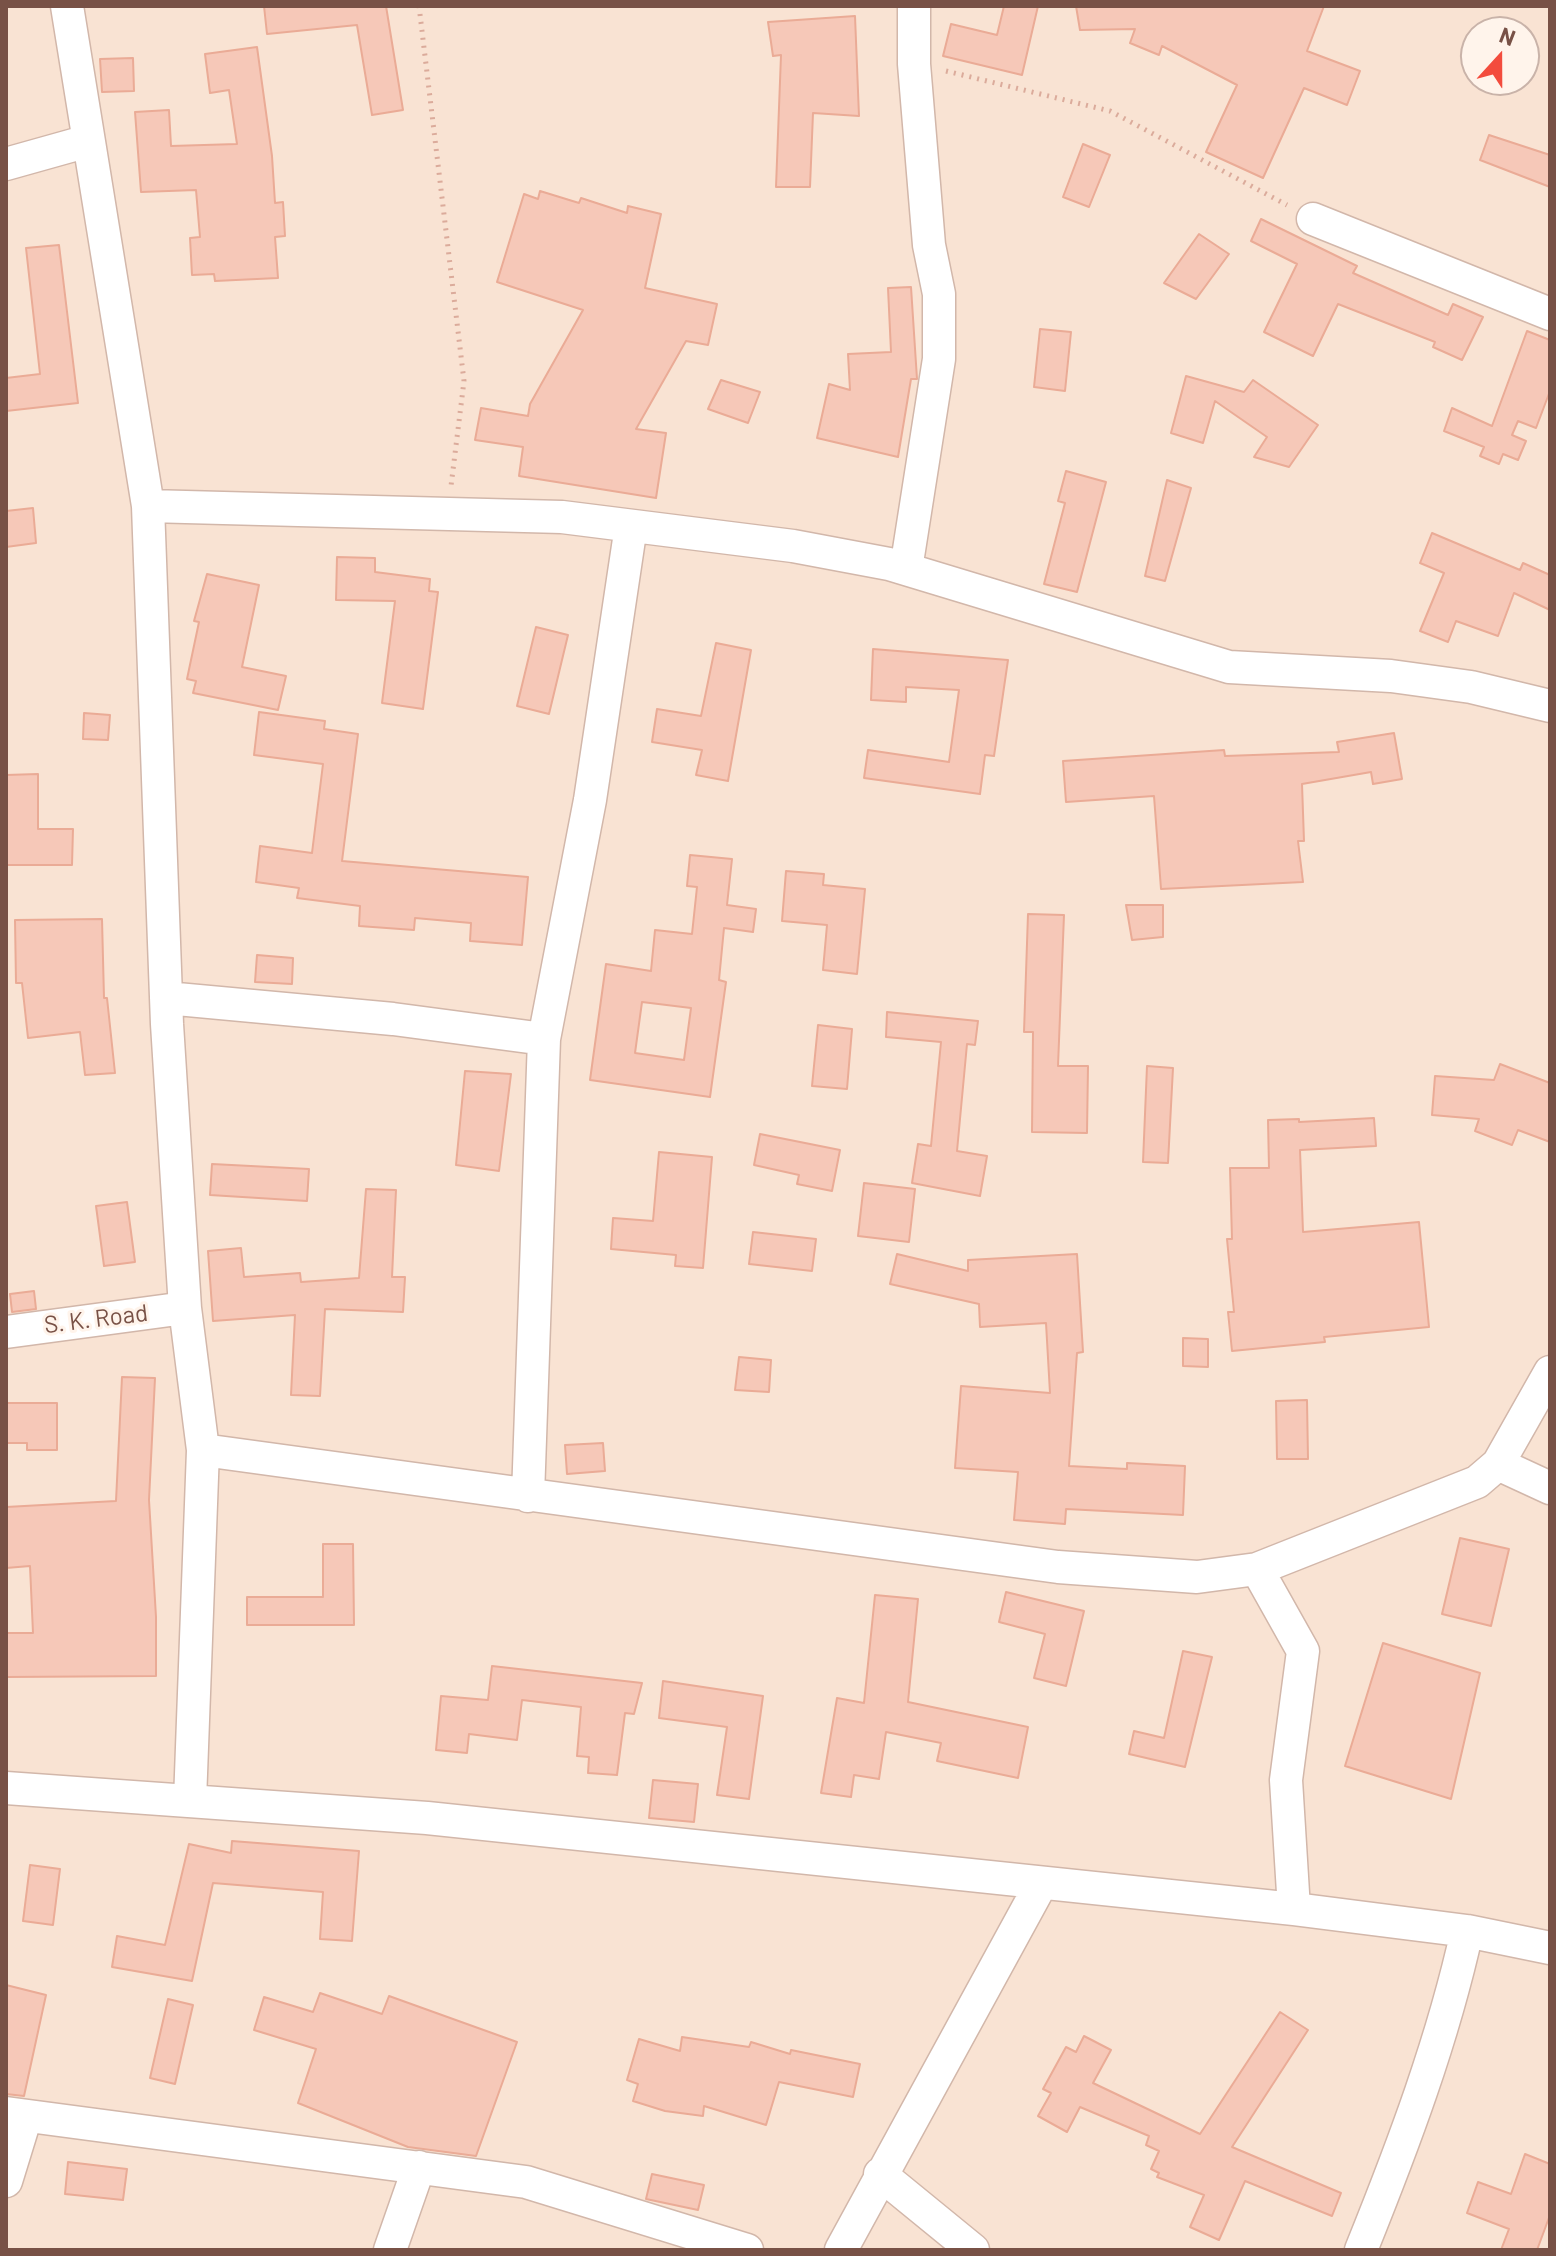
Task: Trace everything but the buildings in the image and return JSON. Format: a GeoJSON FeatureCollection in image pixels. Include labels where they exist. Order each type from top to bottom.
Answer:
{"type":"FeatureCollection","features":[{"type":"Feature","properties":{"kind":"street"},"geometry":{"type":"LineString","coordinates":[[67,6],[148,506],[166,998],[185,1308],[203,1450],[190,1801]]}},
{"type":"Feature","properties":{"kind":"street"},"geometry":{"type":"LineString","coordinates":[[906,569],[939,359],[939,294],[929,245],[914,64],[914,6]]}},
{"type":"Feature","properties":{"kind":"street"},"geometry":{"type":"LineString","coordinates":[[6,164],[88,141]]}},
{"type":"Feature","properties":{"kind":"street"},"geometry":{"type":"LineString","coordinates":[[1313,219],[1550,314]]}},
{"type":"Feature","properties":{"kind":"street"},"geometry":{"type":"LineString","coordinates":[[148,506],[562,517],[793,546],[906,569],[1229,667],[1381,675],[1471,687],[1550,706]]}},
{"type":"Feature","properties":{"kind":"street"},"geometry":{"type":"LineString","coordinates":[[528,1496],[544,1039],[590,800],[631,526]]}},
{"type":"Feature","properties":{"kind":"street"},"geometry":{"type":"LineString","coordinates":[[166,998],[393,1019],[544,1039]]}},
{"type":"Feature","properties":{"kind":"street","name":"S. K. Road"},"geometry":{"type":"LineString","coordinates":[[6,1332],[185,1308]]}},
{"type":"Feature","properties":{"kind":"street"},"geometry":{"type":"LineString","coordinates":[[203,1450],[1058,1567],[1197,1577],[1257,1569],[1477,1482],[1498,1464],[1550,1372]]}},
{"type":"Feature","properties":{"kind":"street"},"geometry":{"type":"LineString","coordinates":[[1498,1464],[1550,1488]]}},
{"type":"Feature","properties":{"kind":"street"},"geometry":{"type":"LineString","coordinates":[[1257,1569],[1303,1651],[1286,1780],[1294,1909]]}},
{"type":"Feature","properties":{"kind":"street"},"geometry":{"type":"LineString","coordinates":[[6,1788],[427,1818],[1294,1909],[1467,1931],[1550,1948]]}},
{"type":"Feature","properties":{"kind":"street"},"geometry":{"type":"LineString","coordinates":[[841,2250],[1041,1884]]}},
{"type":"Feature","properties":{"kind":"street"},"geometry":{"type":"LineString","coordinates":[[1361,2250],[1394,2166],[1453,1995],[1467,1931]]}},
{"type":"Feature","properties":{"kind":"street"},"geometry":{"type":"LineString","coordinates":[[6,2181],[16,2114],[526,2182],[747,2250]]}},
{"type":"Feature","properties":{"kind":"street"},"geometry":{"type":"LineString","coordinates":[[390,2250],[419,2167]]}},
{"type":"Feature","properties":{"kind":"street"},"geometry":{"type":"LineString","coordinates":[[880,2174],[973,2250]]}},
{"type":"Feature","properties":{"kind":"path"},"geometry":{"type":"LineString","coordinates":[[419,6],[464,381],[447,514]]}},
{"type":"Feature","properties":{"kind":"path"},"geometry":{"type":"LineString","coordinates":[[914,64],[1110,111],[1313,219]]}},
{"type":"Feature","properties":{"kind":"shaded area"},"geometry":{"type":"Polygon","coordinates":[[[6,6],[1550,6],[1550,2250],[6,2250],[6,6]]]}}]}
